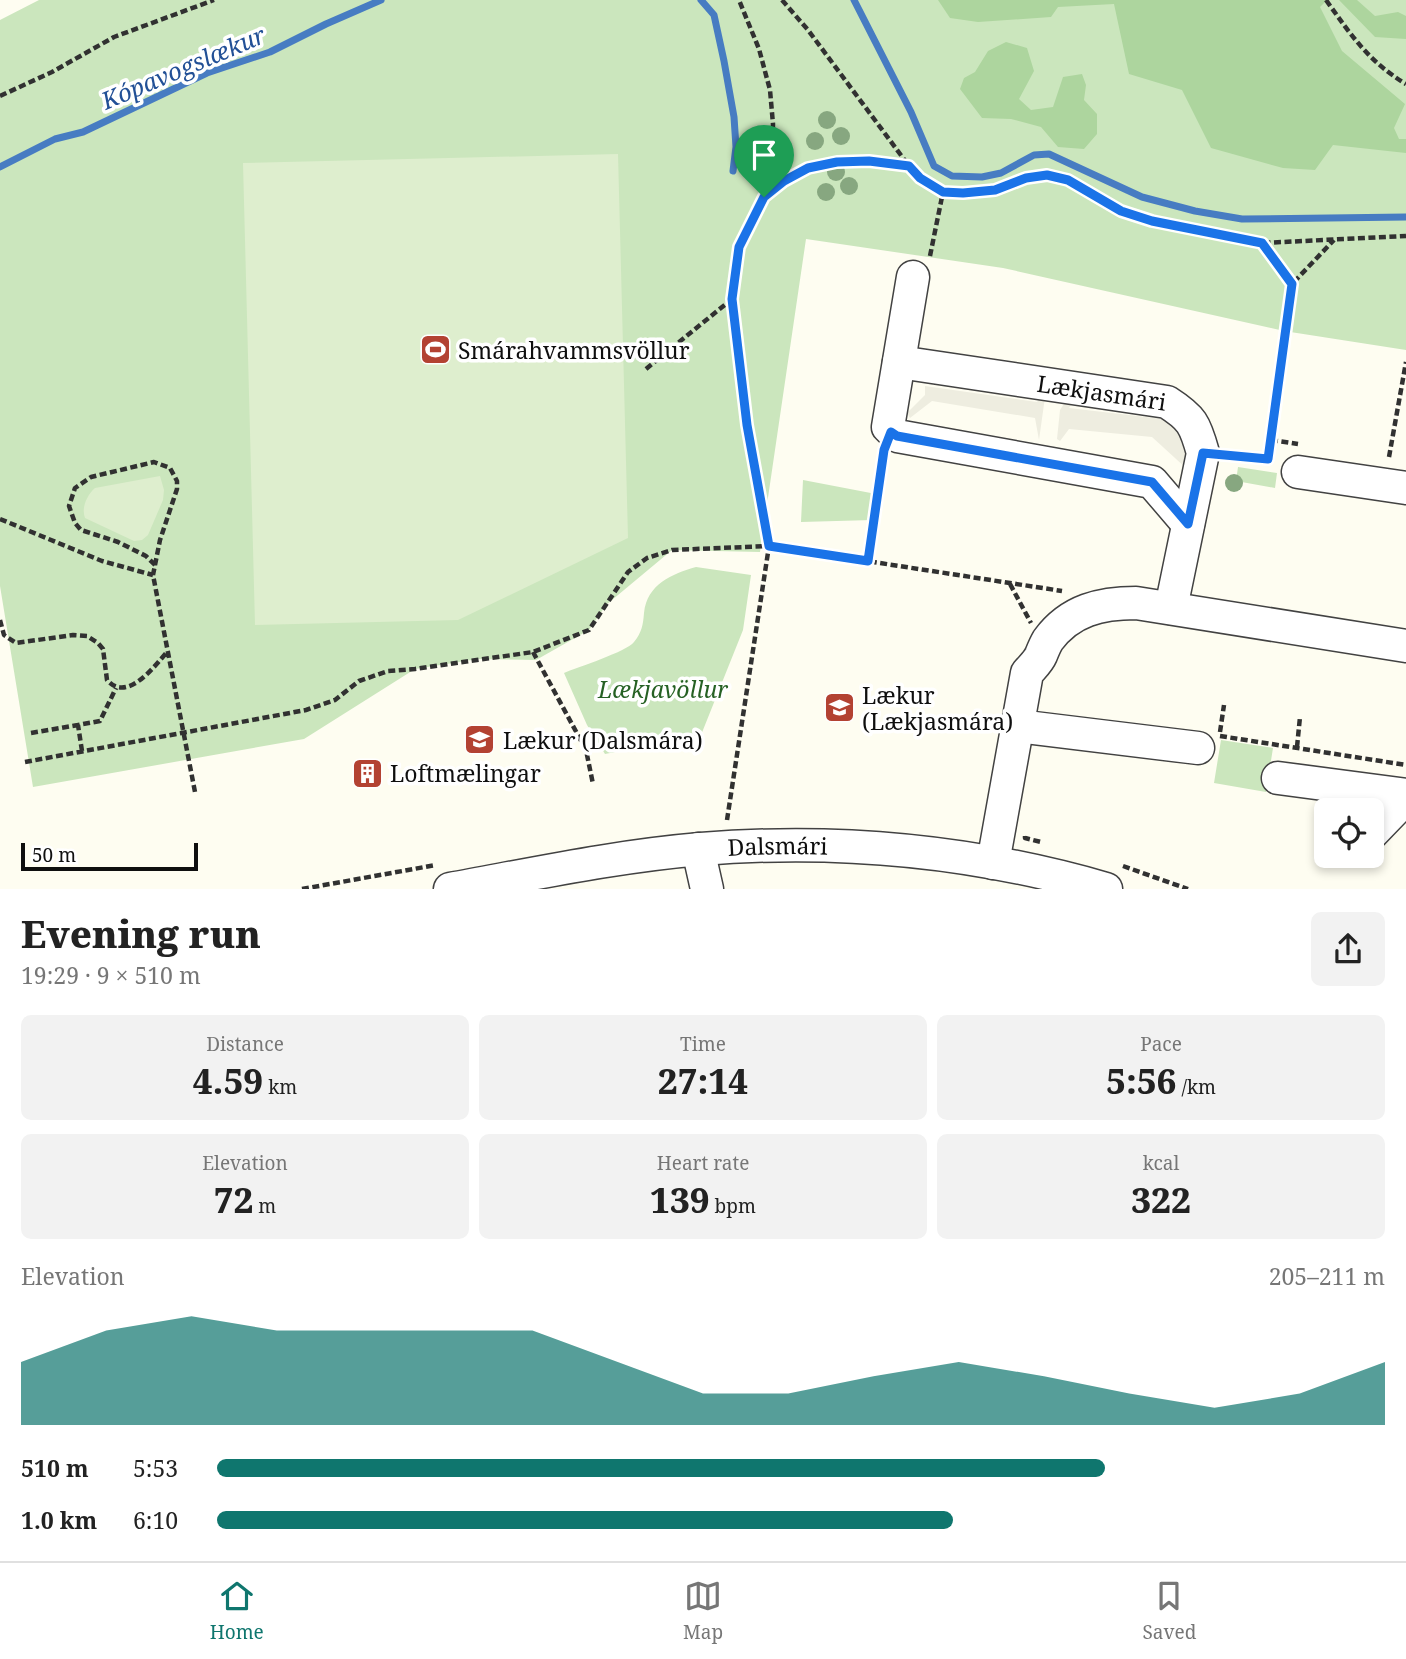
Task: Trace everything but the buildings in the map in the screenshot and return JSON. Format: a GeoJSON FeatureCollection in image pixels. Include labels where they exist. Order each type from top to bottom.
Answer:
{"type":"FeatureCollection","features":[{"type":"Feature","properties":{"kind":"street"},"geometry":{"type":"LineString","coordinates":[[913,276],[888,427],[891,432],[897,436],[1152,482],[1188,524]]}},
{"type":"Feature","properties":{"kind":"street","name":"Lækjasmári"},"geometry":{"type":"LineString","coordinates":[[899,362],[1167,402],[1187,415],[1198,435],[1203,453]]}},
{"type":"Feature","properties":{"kind":"street"},"geometry":{"type":"LineString","coordinates":[[1171,608],[1203,453]]}},
{"type":"Feature","properties":{"kind":"street"},"geometry":{"type":"LineString","coordinates":[[1298,472],[1406,488]]}},
{"type":"Feature","properties":{"kind":"street"},"geometry":{"type":"LineString","coordinates":[[993,863],[1027,673],[1040,657],[1046,642],[1063,624],[1087,610],[1108,603],[1136,603],[1406,646]]}},
{"type":"Feature","properties":{"kind":"street"},"geometry":{"type":"LineString","coordinates":[[1018,726],[1212,743]]}},
{"type":"Feature","properties":{"kind":"street"},"geometry":{"type":"LineString","coordinates":[[1278,778],[1406,796]]}},
{"type":"Feature","properties":{"kind":"street"},"geometry":{"type":"LineString","coordinates":[[1384,820],[1406,796]]}},
{"type":"Feature","properties":{"kind":"street","name":"Dalsmári"},"geometry":{"type":"LineString","coordinates":[[450,889],[589,864],[698,849],[756,845],[830,845],[889,848],[993,863],[1051,873],[1105,889]]}},
{"type":"Feature","properties":{"kind":"street"},"geometry":{"type":"LineString","coordinates":[[698,849],[707,889]]}},
{"type":"Feature","properties":{"kind":"path"},"geometry":{"type":"LineString","coordinates":[[0,96],[52,72],[114,37],[214,0]]}},
{"type":"Feature","properties":{"kind":"path"},"geometry":{"type":"LineString","coordinates":[[727,821],[769,546],[749,436],[732,299],[739,247],[764,197],[772,156],[773,124],[770,90],[760,49],[739,0]]}},
{"type":"Feature","properties":{"kind":"path"},"geometry":{"type":"LineString","coordinates":[[782,0],[808,30],[909,166],[920,178],[943,192],[995,190],[1026,178],[1047,175],[1068,180],[1121,211],[1152,221],[1262,243],[1406,236]]}},
{"type":"Feature","properties":{"kind":"path"},"geometry":{"type":"LineString","coordinates":[[1326,0],[1361,49],[1385,72],[1406,84]]}},
{"type":"Feature","properties":{"kind":"path"},"geometry":{"type":"LineString","coordinates":[[764,197],[784,181],[808,168],[837,162],[869,161],[909,166]]}},
{"type":"Feature","properties":{"kind":"path"},"geometry":{"type":"LineString","coordinates":[[1203,453],[1268,459],[1292,284],[1335,240]]}},
{"type":"Feature","properties":{"kind":"path"},"geometry":{"type":"LineString","coordinates":[[1262,243],[1292,284]]}},
{"type":"Feature","properties":{"kind":"path"},"geometry":{"type":"LineString","coordinates":[[646,369],[732,299]]}},
{"type":"Feature","properties":{"kind":"path"},"geometry":{"type":"LineString","coordinates":[[1389,457],[1406,362]]}},
{"type":"Feature","properties":{"kind":"path"},"geometry":{"type":"LineString","coordinates":[[868,561],[884,450],[891,432]]}},
{"type":"Feature","properties":{"kind":"path"},"geometry":{"type":"LineString","coordinates":[[155,565],[146,556],[118,542],[81,530],[75,523],[69,506],[75,488],[91,477],[154,462],[170,468],[177,481],[153,575],[195,792]]}},
{"type":"Feature","properties":{"kind":"path"},"geometry":{"type":"LineString","coordinates":[[0,519],[102,561],[153,575]]}},
{"type":"Feature","properties":{"kind":"path"},"geometry":{"type":"LineString","coordinates":[[25,762],[306,710],[335,700],[359,681],[388,671],[533,652],[589,630],[628,572],[648,558],[672,550],[769,546],[1073,593]]}},
{"type":"Feature","properties":{"kind":"path"},"geometry":{"type":"LineString","coordinates":[[1010,583],[1032,625]]}},
{"type":"Feature","properties":{"kind":"path"},"geometry":{"type":"LineString","coordinates":[[0,620],[4,635],[16,643],[80,635],[93,639],[103,649],[107,680],[116,688],[127,688],[141,679],[167,652]]}},
{"type":"Feature","properties":{"kind":"path"},"geometry":{"type":"LineString","coordinates":[[533,652],[586,750],[593,784]]}},
{"type":"Feature","properties":{"kind":"path"},"geometry":{"type":"LineString","coordinates":[[31,733],[100,721],[116,688]]}},
{"type":"Feature","properties":{"kind":"path"},"geometry":{"type":"LineString","coordinates":[[1224,705],[1212,743],[1297,747],[1406,765]]}},
{"type":"Feature","properties":{"kind":"path"},"geometry":{"type":"LineString","coordinates":[[1297,747],[1300,717]]}},
{"type":"Feature","properties":{"kind":"path"},"geometry":{"type":"LineString","coordinates":[[78,724],[82,751]]}},
{"type":"Feature","properties":{"kind":"green space"},"geometry":{"type":"Polygon","coordinates":[[[39,0],[1406,0],[1406,350],[1284,331],[1003,268],[806,239],[760,552],[672,550],[606,605],[589,630],[536,660],[478,659],[415,669],[304,739],[33,787],[0,586],[0,20],[39,0]]]}},
{"type":"Feature","properties":{"kind":"green space"},"geometry":{"type":"Polygon","coordinates":[[[938,0],[1327,0],[1320,7],[1342,51],[1405,104],[1394,128],[1399,139],[1406,139],[1406,153],[1333,145],[1315,170],[1283,168],[1211,148],[1182,90],[1129,74],[1114,4],[1058,7],[1051,17],[978,22],[950,18],[938,0]]]}},
{"type":"Feature","properties":{"kind":"green space"},"geometry":{"type":"Polygon","coordinates":[[[1339,0],[1357,0],[1375,16],[1398,12],[1406,16],[1406,39],[1375,37],[1339,0]]]}},
{"type":"Feature","properties":{"kind":"green space"},"geometry":{"type":"Polygon","coordinates":[[[1006,42],[1027,48],[1034,71],[1019,99],[1031,110],[1053,107],[1063,77],[1082,74],[1086,85],[1084,100],[1097,114],[1097,134],[1084,149],[1058,147],[1041,127],[1011,119],[982,118],[960,89],[964,78],[975,72],[988,51],[1006,42]]]}},
{"type":"Feature","properties":{"kind":"green space","name":"Smárahvammsvöllur"},"geometry":{"type":"Polygon","coordinates":[[[618,154],[628,538],[458,620],[255,625],[243,163],[618,154]]]}},
{"type":"Feature","properties":{"kind":"green space"},"geometry":{"type":"Polygon","coordinates":[[[1238,467],[1277,473],[1275,488],[1236,481],[1238,467]]]}},
{"type":"Feature","properties":{"kind":"green space"},"geometry":{"type":"Polygon","coordinates":[[[160,476],[164,490],[163,500],[148,535],[142,540],[134,541],[85,518],[86,502],[95,488],[160,476]]]}},
{"type":"Feature","properties":{"kind":"green space"},"geometry":{"type":"Polygon","coordinates":[[[803,480],[876,494],[872,520],[801,522],[803,480]]]}},
{"type":"Feature","properties":{"kind":"green space","name":"Lækjavöllur"},"geometry":{"type":"Polygon","coordinates":[[[696,567],[751,575],[743,630],[701,735],[605,754],[587,725],[564,673],[612,655],[634,642],[643,625],[646,603],[655,588],[670,577],[696,567]]]}},
{"type":"Feature","properties":{"kind":"green space"},"geometry":{"type":"Polygon","coordinates":[[[1221,740],[1273,748],[1266,792],[1214,783],[1221,740]]]}},
{"type":"Feature","properties":{"kind":"shaded area"},"geometry":{"type":"Polygon","coordinates":[[[925,386],[1037,402],[1046,390],[1039,440],[1035,418],[932,401],[910,418],[907,413],[925,395],[925,386]]]}},
{"type":"Feature","properties":{"kind":"shaded area"},"geometry":{"type":"Polygon","coordinates":[[[1079,393],[1069,408],[1163,419],[1165,405],[1193,438],[1187,469],[1152,437],[1069,429],[1060,441],[1057,439],[1060,410],[1069,396],[1079,393]]]}},
{"type":"Feature","properties":{"kind":"waterway","name":"Kópavogslækur"},"geometry":{"type":"LineString","coordinates":[[0,167],[55,139],[83,132],[207,73],[270,52],[381,0]]}},
{"type":"Feature","properties":{"kind":"waterway"},"geometry":{"type":"LineString","coordinates":[[701,0],[714,15],[724,61],[734,117],[736,147],[733,171]]}},
{"type":"Feature","properties":{"kind":"waterway","name":"Kópavogslækur"},"geometry":{"type":"LineString","coordinates":[[854,0],[911,112],[934,166],[952,176],[982,177],[1001,173],[1034,155],[1049,154],[1142,197],[1195,211],[1242,219],[1406,217]]}},
{"type":"Feature","properties":{"kind":"place","name":"Smárahvammsvöllur"},"geometry":{"type":"Point","coordinates":[435,350]}},
{"type":"Feature","properties":{"kind":"place","name":"Lækur (Lækjasmára)"},"geometry":{"type":"Point","coordinates":[839,708]}},
{"type":"Feature","properties":{"kind":"place","name":"Lækur (Dalsmára)"},"geometry":{"type":"Point","coordinates":[480,740]}},
{"type":"Feature","properties":{"kind":"place","name":"Loftmælingar"},"geometry":{"type":"Point","coordinates":[367,773]}},
{"type":"Feature","properties":{"kind":"route"},"geometry":{"type":"LineString","coordinates":[[869,161],[909,166],[920,178],[943,192],[995,190],[1026,178],[1047,175],[1068,180],[1121,211],[1152,221],[1262,243],[1292,284],[1268,459],[1203,453],[1188,524],[1152,482],[897,436],[891,432],[884,450],[868,561],[769,546],[747,425],[732,299],[739,247],[764,197],[784,181],[808,168],[837,162],[869,161]]}}]}
